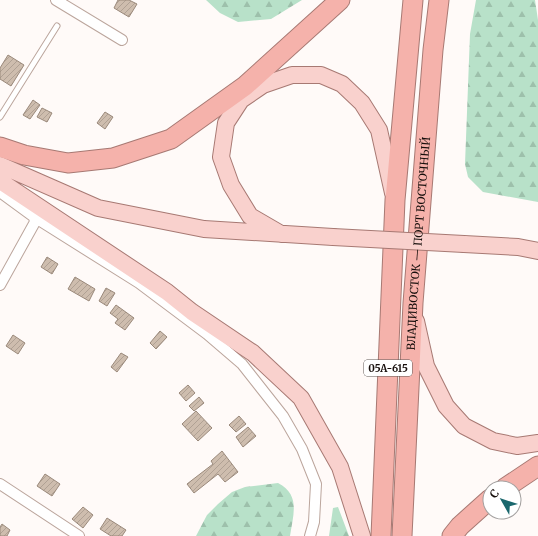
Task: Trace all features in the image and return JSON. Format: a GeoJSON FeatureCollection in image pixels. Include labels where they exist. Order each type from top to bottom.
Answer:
{"type":"FeatureCollection","features":[{"type":"Feature","properties":{"kind":"highway"},"geometry":{"type":"LineString","coordinates":[[0,148],[24,155],[68,163],[113,158],[171,139],[245,86],[340,0]]}},
{"type":"Feature","properties":{"kind":"highway","name":"ВЛАДИВОСТОК — ПОРТ ВОСТОЧНЫЙ"},"geometry":{"type":"LineString","coordinates":[[381,536],[395,200],[413,0]]}},
{"type":"Feature","properties":{"kind":"highway","name":"ВЛАДИВОСТОК — ПОРТ ВОСТОЧНЫЙ"},"geometry":{"type":"LineString","coordinates":[[402,536],[413,303],[432,58],[439,0]]}},
{"type":"Feature","properties":{"kind":"highway"},"geometry":{"type":"LineString","coordinates":[[517,480],[538,466]]}},
{"type":"Feature","properties":{"kind":"highway"},"geometry":{"type":"LineString","coordinates":[[452,536],[460,526],[482,506]]}},
{"type":"Feature","properties":{"kind":"main road"},"geometry":{"type":"LineString","coordinates":[[280,234],[250,216],[231,185],[221,157],[226,123],[241,100],[264,85],[292,75],[321,75],[342,84],[362,103],[379,130],[383,153],[395,200]]}},
{"type":"Feature","properties":{"kind":"main road"},"geometry":{"type":"LineString","coordinates":[[0,165],[98,208],[204,229],[518,247],[538,250]]}},
{"type":"Feature","properties":{"kind":"main road"},"geometry":{"type":"LineString","coordinates":[[0,181],[167,292],[192,312],[253,353],[301,398],[340,467],[362,536]]}},
{"type":"Feature","properties":{"kind":"main road"},"geometry":{"type":"LineString","coordinates":[[413,303],[426,366],[446,406],[464,426],[493,441],[517,446],[538,443]]}},
{"type":"Feature","properties":{"kind":"street"},"geometry":{"type":"LineString","coordinates":[[56,0],[122,40]]}},
{"type":"Feature","properties":{"kind":"street"},"geometry":{"type":"LineString","coordinates":[[0,192],[34,217],[139,283],[207,334],[242,364],[283,416],[302,449],[316,484],[314,522],[310,536]]}},
{"type":"Feature","properties":{"kind":"street"},"geometry":{"type":"LineString","coordinates":[[0,284],[35,222],[34,217]]}},
{"type":"Feature","properties":{"kind":"street"},"geometry":{"type":"LineString","coordinates":[[0,484],[80,536]]}},
{"type":"Feature","properties":{"kind":"lane"},"geometry":{"type":"LineString","coordinates":[[0,117],[57,26]]}},
{"type":"Feature","properties":{"kind":"green space"},"geometry":{"type":"Polygon","coordinates":[[[206,0],[302,0],[271,19],[238,22],[220,13],[206,0]]]}},
{"type":"Feature","properties":{"kind":"green space"},"geometry":{"type":"Polygon","coordinates":[[[476,0],[535,0],[538,20],[538,202],[483,192],[468,177],[465,164],[470,34],[476,0]]]}},
{"type":"Feature","properties":{"kind":"green space"},"geometry":{"type":"Polygon","coordinates":[[[278,483],[290,493],[293,500],[294,513],[290,536],[196,536],[207,515],[232,492],[245,487],[278,483]]]}},
{"type":"Feature","properties":{"kind":"green space"},"geometry":{"type":"Polygon","coordinates":[[[338,507],[349,536],[329,536],[333,508],[338,507]]]}},
{"type":"Feature","properties":{"kind":"building"},"geometry":{"type":"Polygon","coordinates":[[[118,0],[129,0],[137,4],[129,17],[114,8],[118,0]]]}},
{"type":"Feature","properties":{"kind":"building"},"geometry":{"type":"Polygon","coordinates":[[[8,55],[24,65],[11,86],[0,79],[0,68],[8,55]]]}},
{"type":"Feature","properties":{"kind":"building"},"geometry":{"type":"Polygon","coordinates":[[[33,100],[40,105],[30,119],[23,115],[33,100]]]}},
{"type":"Feature","properties":{"kind":"building"},"geometry":{"type":"Polygon","coordinates":[[[42,108],[52,113],[47,122],[37,117],[42,108]]]}},
{"type":"Feature","properties":{"kind":"building"},"geometry":{"type":"Polygon","coordinates":[[[105,112],[113,117],[105,129],[97,123],[105,112]]]}},
{"type":"Feature","properties":{"kind":"building"},"geometry":{"type":"Polygon","coordinates":[[[47,257],[58,264],[52,274],[41,267],[47,257]]]}},
{"type":"Feature","properties":{"kind":"building"},"geometry":{"type":"Polygon","coordinates":[[[75,277],[95,289],[89,301],[68,289],[75,277]]]}},
{"type":"Feature","properties":{"kind":"building"},"geometry":{"type":"Polygon","coordinates":[[[106,288],[115,293],[107,306],[99,301],[106,288]]]}},
{"type":"Feature","properties":{"kind":"building"},"geometry":{"type":"Polygon","coordinates":[[[116,305],[134,318],[125,330],[115,323],[118,319],[110,313],[116,305]]]}},
{"type":"Feature","properties":{"kind":"building"},"geometry":{"type":"Polygon","coordinates":[[[160,331],[167,337],[156,349],[150,343],[160,331]]]}},
{"type":"Feature","properties":{"kind":"building"},"geometry":{"type":"Polygon","coordinates":[[[13,335],[25,343],[18,354],[6,346],[13,335]]]}},
{"type":"Feature","properties":{"kind":"building"},"geometry":{"type":"Polygon","coordinates":[[[121,353],[128,357],[117,372],[111,367],[121,353]]]}},
{"type":"Feature","properties":{"kind":"building"},"geometry":{"type":"Polygon","coordinates":[[[188,385],[195,393],[186,401],[179,393],[188,385]]]}},
{"type":"Feature","properties":{"kind":"building"},"geometry":{"type":"Polygon","coordinates":[[[199,397],[204,403],[194,411],[189,406],[199,397]]]}},
{"type":"Feature","properties":{"kind":"building"},"geometry":{"type":"Polygon","coordinates":[[[196,411],[212,428],[198,441],[182,424],[196,411]]]}},
{"type":"Feature","properties":{"kind":"building"},"geometry":{"type":"Polygon","coordinates":[[[239,416],[246,424],[236,432],[229,425],[239,416]]]}},
{"type":"Feature","properties":{"kind":"building"},"geometry":{"type":"Polygon","coordinates":[[[248,427],[256,436],[243,447],[236,437],[248,427]]]}},
{"type":"Feature","properties":{"kind":"building"},"geometry":{"type":"Polygon","coordinates":[[[222,451],[238,472],[225,482],[218,474],[194,493],[187,484],[213,464],[211,461],[222,451]]]}},
{"type":"Feature","properties":{"kind":"building"},"geometry":{"type":"Polygon","coordinates":[[[45,474],[60,484],[52,496],[37,486],[45,474]]]}},
{"type":"Feature","properties":{"kind":"building"},"geometry":{"type":"Polygon","coordinates":[[[83,507],[93,515],[83,528],[72,519],[83,507]]]}},
{"type":"Feature","properties":{"kind":"building"},"geometry":{"type":"Polygon","coordinates":[[[107,518],[126,530],[122,536],[111,536],[100,529],[107,518]]]}},
{"type":"Feature","properties":{"kind":"building"},"geometry":{"type":"Polygon","coordinates":[[[2,524],[10,530],[7,536],[0,536],[0,527],[2,524]]]}}]}
